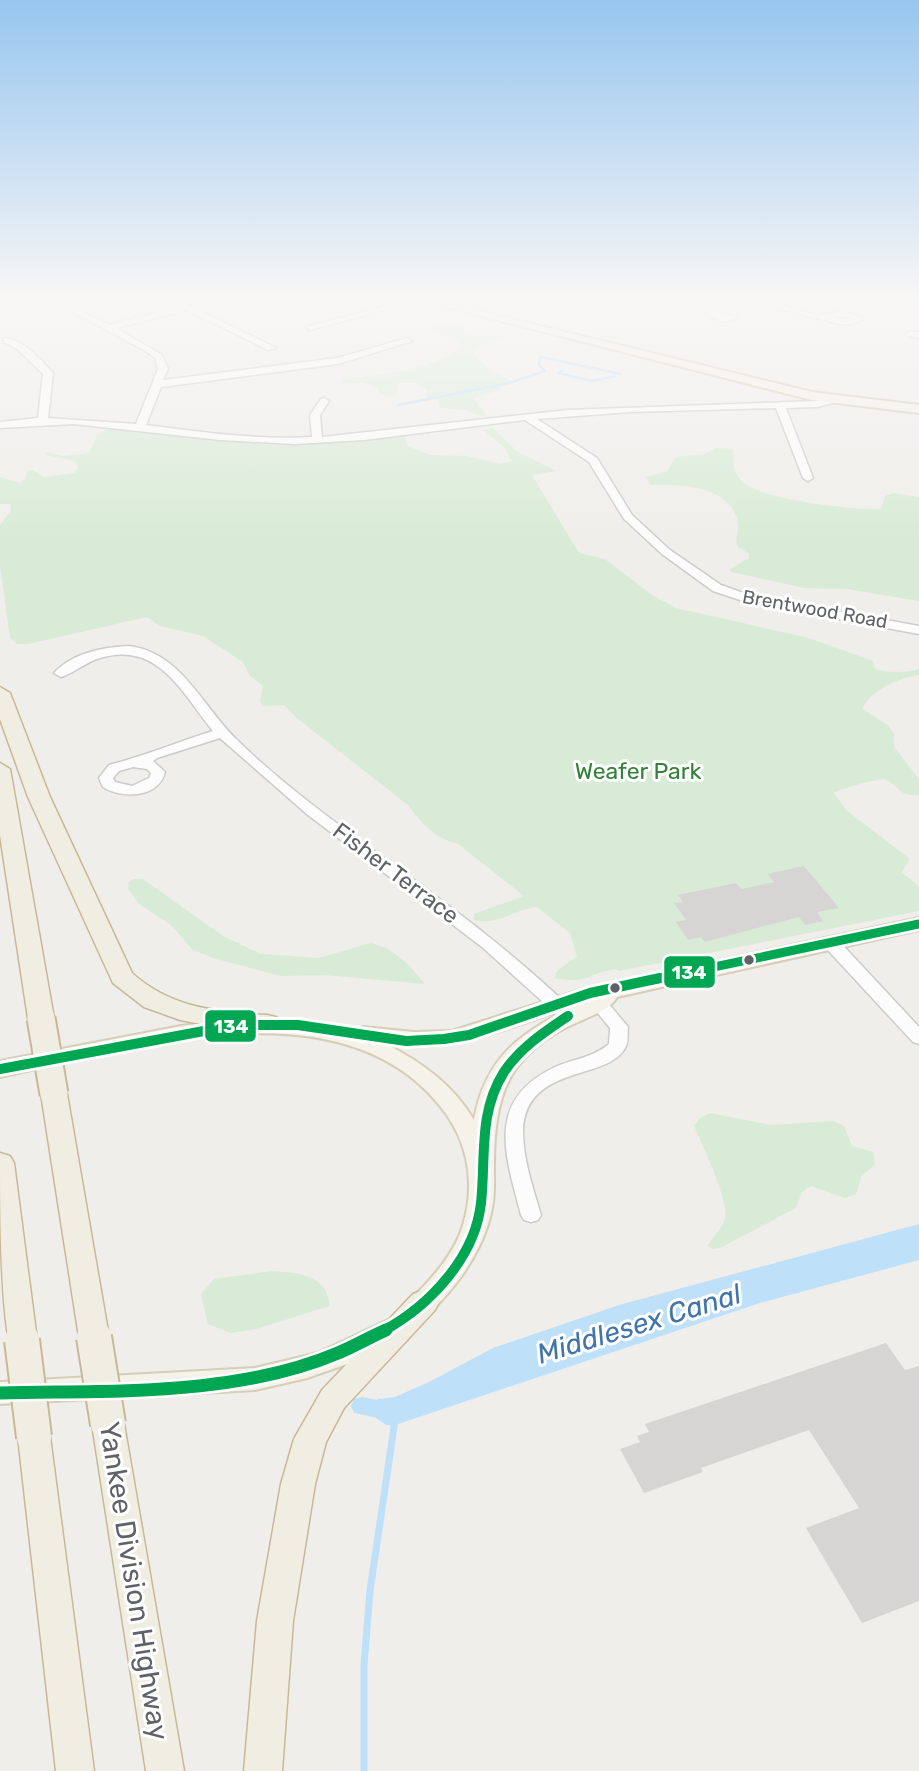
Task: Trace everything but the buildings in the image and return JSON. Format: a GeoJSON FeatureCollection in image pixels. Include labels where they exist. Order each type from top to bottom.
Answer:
{"type":"FeatureCollection","features":[{"type":"Feature","properties":{"kind":"highway"},"geometry":{"type":"LineString","coordinates":[[0,693],[39,797],[122,977],[141,994],[174,1011],[229,1021],[267,1023]]}},
{"type":"Feature","properties":{"kind":"highway","name":"Yankee Division Highway"},"geometry":{"type":"LineString","coordinates":[[0,769],[165,1771]]}},
{"type":"Feature","properties":{"kind":"highway"},"geometry":{"type":"LineString","coordinates":[[0,1163],[75,1771]]}},
{"type":"Feature","properties":{"kind":"highway"},"geometry":{"type":"LineString","coordinates":[[263,1771],[275,1621],[298,1484],[310,1439],[333,1399],[424,1302]]}},
{"type":"Feature","properties":{"kind":"main road"},"geometry":{"type":"LineString","coordinates":[[755,381],[834,400],[919,409]]}},
{"type":"Feature","properties":{"kind":"main road"},"geometry":{"type":"LineString","coordinates":[[0,1069],[200,1029],[267,1023],[406,1041],[444,1039],[564,1010],[602,995],[919,924]]}},
{"type":"Feature","properties":{"kind":"main road"},"geometry":{"type":"LineString","coordinates":[[0,1393],[190,1384],[283,1374],[361,1346],[424,1302],[453,1269],[468,1242],[478,1214],[482,1184],[484,1118],[496,1080],[525,1044],[564,1010]]}},
{"type":"Feature","properties":{"kind":"main road"},"geometry":{"type":"LineString","coordinates":[[327,1030],[397,1058],[439,1089],[455,1106],[467,1128],[477,1155],[482,1184]]}},
{"type":"Feature","properties":{"kind":"street"},"geometry":{"type":"LineString","coordinates":[[43,419],[47,381]]}},
{"type":"Feature","properties":{"kind":"street"},"geometry":{"type":"LineString","coordinates":[[140,427],[159,381]]}},
{"type":"Feature","properties":{"kind":"street"},"geometry":{"type":"LineString","coordinates":[[158,384],[184,381]]}},
{"type":"Feature","properties":{"kind":"street"},"geometry":{"type":"LineString","coordinates":[[0,425],[43,419],[75,419],[236,439],[317,440],[578,412],[780,406],[834,400]]}},
{"type":"Feature","properties":{"kind":"street"},"geometry":{"type":"LineString","coordinates":[[317,440],[315,415],[324,401]]}},
{"type":"Feature","properties":{"kind":"street"},"geometry":{"type":"LineString","coordinates":[[780,406],[808,478]]}},
{"type":"Feature","properties":{"kind":"street","name":"Brentwood Road"},"geometry":{"type":"LineString","coordinates":[[529,418],[591,458],[628,517],[666,552],[712,585],[746,598],[919,630]]}},
{"type":"Feature","properties":{"kind":"street","name":"Fisher Terrace"},"geometry":{"type":"LineString","coordinates":[[61,673],[79,662],[115,652],[133,650],[149,654],[168,668],[221,733],[326,820],[487,943],[564,1010]]}},
{"type":"Feature","properties":{"kind":"street"},"geometry":{"type":"LineString","coordinates":[[142,763],[152,755],[221,733]]}},
{"type":"Feature","properties":{"kind":"street"},"geometry":{"type":"LineString","coordinates":[[830,942],[919,1038]]}},
{"type":"Feature","properties":{"kind":"street"},"geometry":{"type":"LineString","coordinates":[[531,1215],[515,1152],[514,1118],[523,1096],[535,1085],[556,1073],[604,1056],[618,1046],[619,1027],[602,995]]}},
{"type":"Feature","properties":{"kind":"green space"},"geometry":{"type":"Polygon","coordinates":[[[341,381],[509,381],[515,384],[501,386],[500,390],[473,398],[488,418],[464,410],[440,408],[438,400],[426,396],[427,390],[415,383],[399,383],[396,396],[379,394],[379,389],[365,383],[343,383],[341,381]]]}},
{"type":"Feature","properties":{"kind":"green space","name":"Weafer Park"},"geometry":{"type":"Polygon","coordinates":[[[109,428],[272,445],[405,436],[407,446],[431,455],[467,456],[500,464],[512,461],[503,446],[483,430],[493,428],[518,452],[557,471],[532,475],[579,553],[605,559],[652,595],[676,608],[809,638],[873,661],[875,669],[897,672],[919,669],[919,675],[879,690],[862,709],[889,726],[894,734],[894,747],[919,779],[919,795],[903,793],[886,780],[860,784],[834,793],[846,810],[910,859],[902,872],[919,887],[919,911],[619,971],[615,969],[582,979],[555,978],[556,972],[577,956],[570,933],[537,907],[490,921],[474,920],[474,914],[524,896],[457,843],[442,838],[429,829],[408,805],[298,719],[284,705],[264,706],[260,702],[263,686],[250,676],[243,662],[203,636],[160,626],[147,617],[28,644],[17,644],[10,638],[0,566],[0,525],[11,511],[10,504],[0,504],[0,477],[19,483],[25,479],[27,471],[33,470],[43,477],[74,473],[78,469],[76,461],[45,455],[45,452],[63,456],[89,453],[97,435],[109,428]]]}},
{"type":"Feature","properties":{"kind":"green space"},"geometry":{"type":"Polygon","coordinates":[[[716,448],[733,449],[736,471],[744,483],[789,499],[831,506],[881,509],[885,496],[893,493],[919,497],[919,601],[848,589],[805,588],[731,572],[730,569],[749,558],[749,554],[737,546],[738,522],[732,507],[713,493],[675,485],[651,485],[646,477],[666,472],[676,457],[705,454],[716,448]]]}},
{"type":"Feature","properties":{"kind":"green space"},"geometry":{"type":"Polygon","coordinates":[[[143,879],[223,936],[261,954],[319,958],[371,943],[387,948],[408,964],[425,984],[324,975],[281,976],[216,959],[193,950],[171,925],[139,904],[128,889],[129,882],[143,879]]]}},
{"type":"Feature","properties":{"kind":"green space"},"geometry":{"type":"Polygon","coordinates":[[[710,1113],[771,1125],[833,1121],[844,1126],[852,1146],[873,1152],[875,1164],[861,1177],[856,1194],[845,1198],[811,1186],[802,1192],[796,1208],[720,1248],[712,1249],[708,1246],[724,1223],[725,1211],[714,1173],[694,1126],[699,1119],[710,1113]]]}},
{"type":"Feature","properties":{"kind":"green space"},"geometry":{"type":"Polygon","coordinates":[[[272,1271],[310,1277],[317,1281],[328,1295],[330,1306],[256,1329],[231,1333],[208,1324],[201,1294],[214,1279],[272,1271]]]}},
{"type":"Feature","properties":{"kind":"water","name":"Middlesex Canal"},"geometry":{"type":"Polygon","coordinates":[[[919,1224],[919,1260],[760,1303],[395,1425],[386,1425],[364,1410],[378,1399],[395,1397],[429,1382],[493,1348],[619,1305],[919,1224]]]}},
{"type":"Feature","properties":{"kind":"waterway"},"geometry":{"type":"LineString","coordinates":[[398,405],[516,381]]}},
{"type":"Feature","properties":{"kind":"waterway","name":"Middlesex Canal"},"geometry":{"type":"LineString","coordinates":[[362,1406],[388,1411]]}},
{"type":"Feature","properties":{"kind":"waterway"},"geometry":{"type":"LineString","coordinates":[[364,1771],[364,1665],[370,1591],[395,1420]]}},
{"type":"Feature","properties":{"kind":"transit line","name":"134"},"geometry":{"type":"LineString","coordinates":[[0,1069],[236,1025],[298,1025],[406,1041],[444,1039],[469,1035],[590,993],[919,924]]}},
{"type":"Feature","properties":{"kind":"transit line","name":"134"},"geometry":{"type":"LineString","coordinates":[[0,1393],[169,1387],[227,1381],[284,1370],[337,1354],[387,1329],[430,1296],[462,1257],[480,1210],[484,1132],[494,1091],[503,1073],[529,1043],[568,1016]]}}]}
